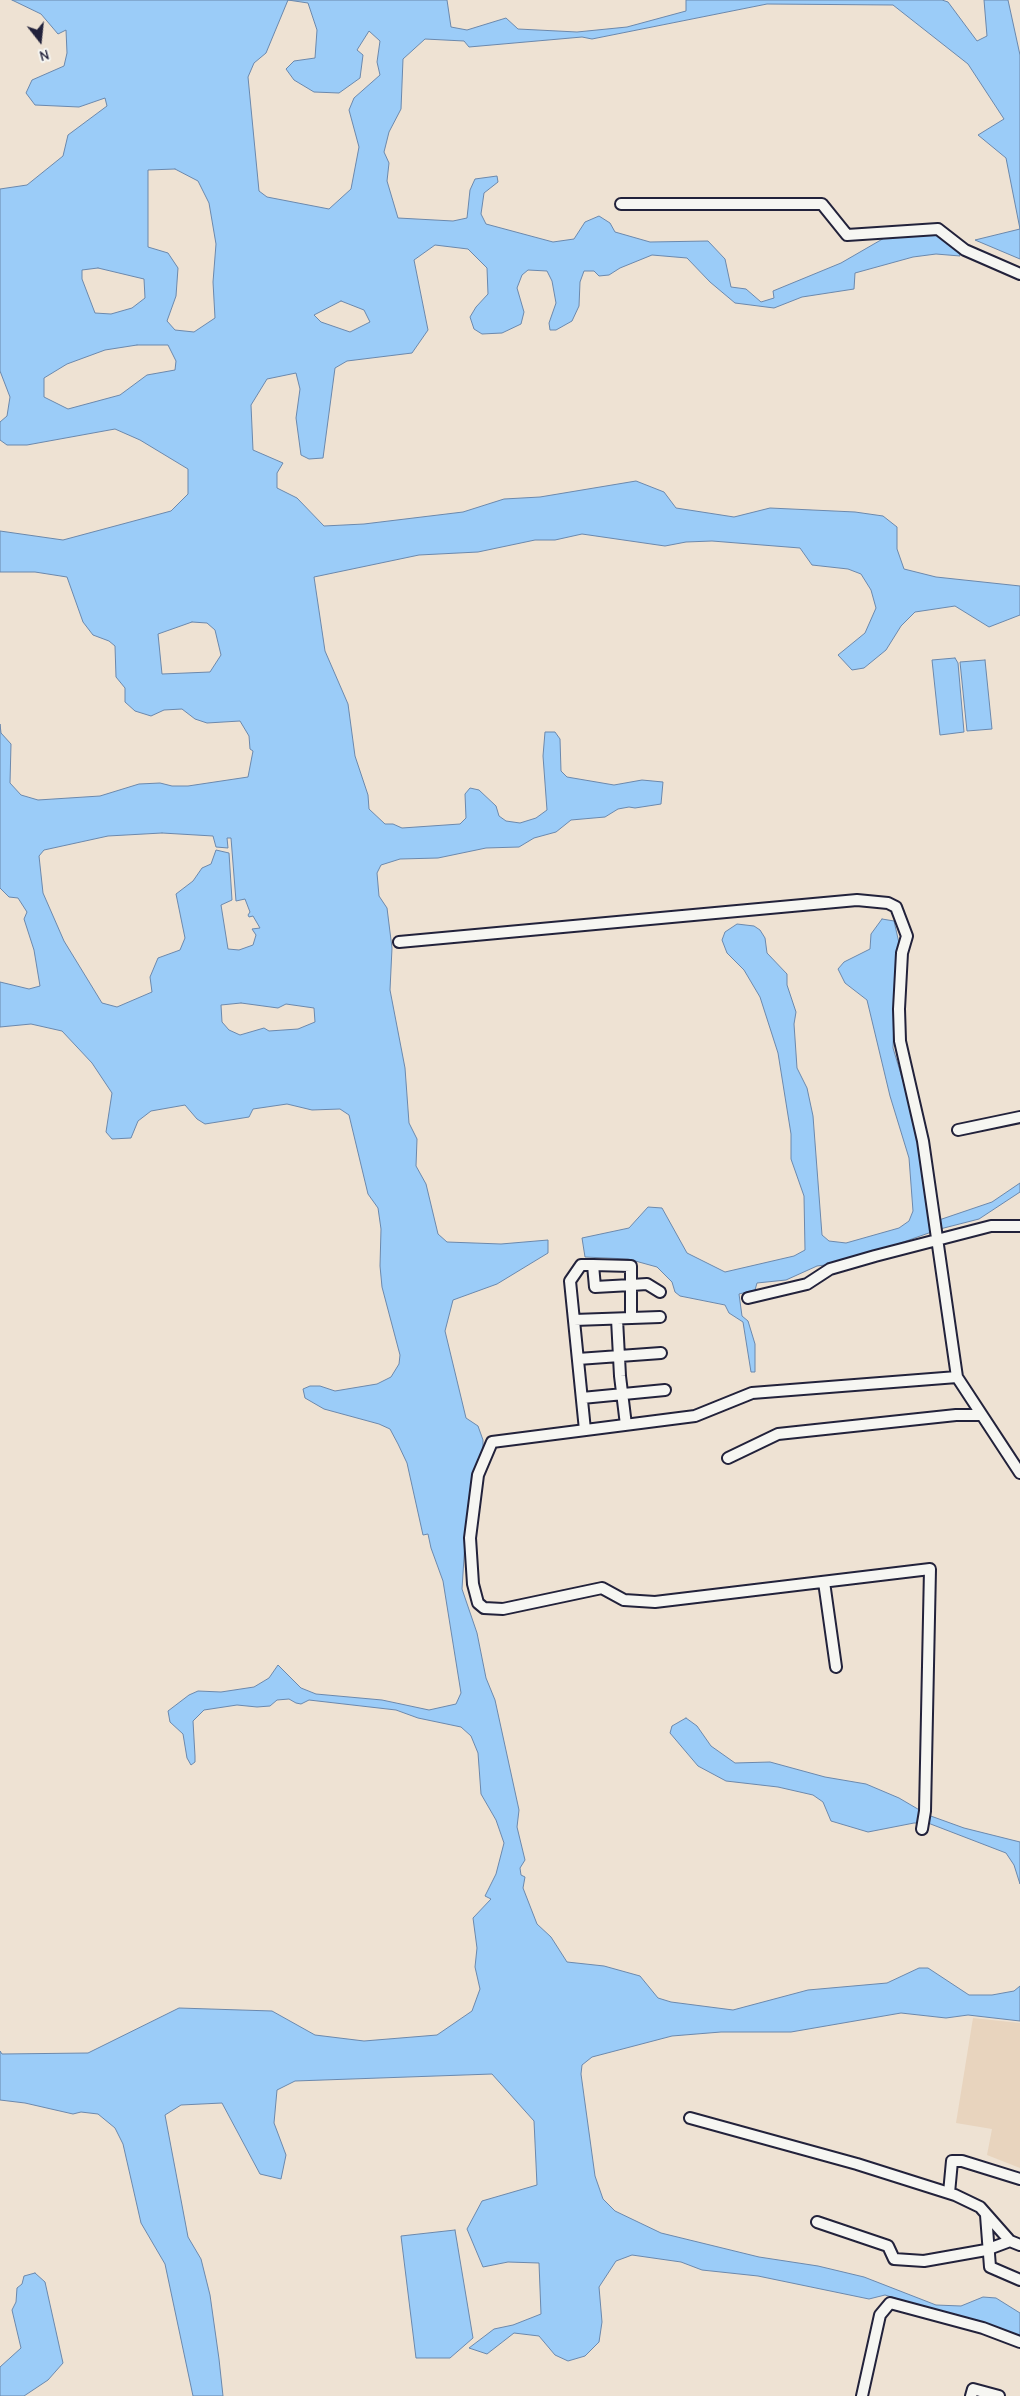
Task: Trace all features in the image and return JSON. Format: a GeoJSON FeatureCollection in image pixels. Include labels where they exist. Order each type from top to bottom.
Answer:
{"type":"FeatureCollection","features":[{"type":"Feature","properties":{"kind":"street"},"geometry":{"type":"LineString","coordinates":[[621,204],[822,204],[847,235],[938,229],[965,250],[1020,274]]}},
{"type":"Feature","properties":{"kind":"street"},"geometry":{"type":"LineString","coordinates":[[399,942],[857,900],[888,903],[896,907],[907,936],[901,962],[900,1041],[923,1141],[957,1377],[1020,1473]]}},
{"type":"Feature","properties":{"kind":"street"},"geometry":{"type":"LineString","coordinates":[[958,1130],[1020,1117]]}},
{"type":"Feature","properties":{"kind":"street"},"geometry":{"type":"LineString","coordinates":[[748,1298],[807,1284],[830,1269],[937,1237],[991,1226],[1020,1226]]}},
{"type":"Feature","properties":{"kind":"street"},"geometry":{"type":"LineString","coordinates":[[585,1430],[570,1281],[581,1265],[630,1266],[631,1318]]}},
{"type":"Feature","properties":{"kind":"street"},"geometry":{"type":"LineString","coordinates":[[593,1265],[595,1287],[648,1284],[660,1292]]}},
{"type":"Feature","properties":{"kind":"street"},"geometry":{"type":"LineString","coordinates":[[574,1320],[660,1317]]}},
{"type":"Feature","properties":{"kind":"street"},"geometry":{"type":"LineString","coordinates":[[617,1319],[626,1425]]}},
{"type":"Feature","properties":{"kind":"street"},"geometry":{"type":"LineString","coordinates":[[578,1359],[661,1353]]}},
{"type":"Feature","properties":{"kind":"street"},"geometry":{"type":"LineString","coordinates":[[922,1827],[925,1811],[930,1569],[656,1602],[624,1600],[602,1588],[504,1608],[481,1606],[473,1584],[470,1538],[478,1476],[492,1442],[695,1416],[752,1393],[957,1377]]}},
{"type":"Feature","properties":{"kind":"street"},"geometry":{"type":"LineString","coordinates":[[582,1398],[665,1390]]}},
{"type":"Feature","properties":{"kind":"street"},"geometry":{"type":"LineString","coordinates":[[728,1458],[778,1434],[956,1415],[982,1415]]}},
{"type":"Feature","properties":{"kind":"street"},"geometry":{"type":"LineString","coordinates":[[824,1582],[836,1667]]}},
{"type":"Feature","properties":{"kind":"street"},"geometry":{"type":"LineString","coordinates":[[690,2118],[857,2164],[949,2193],[980,2207],[1010,2241],[1020,2245]]}},
{"type":"Feature","properties":{"kind":"street"},"geometry":{"type":"LineString","coordinates":[[949,2193],[952,2161],[962,2161],[1020,2179]]}},
{"type":"Feature","properties":{"kind":"street"},"geometry":{"type":"LineString","coordinates":[[986,2215],[990,2267],[1020,2280]]}},
{"type":"Feature","properties":{"kind":"street"},"geometry":{"type":"LineString","coordinates":[[816,2222],[888,2246],[894,2258],[924,2261],[989,2249],[1010,2241]]}},
{"type":"Feature","properties":{"kind":"street"},"geometry":{"type":"LineString","coordinates":[[862,2396],[880,2315],[890,2303],[983,2328],[1020,2342]]}},
{"type":"Feature","properties":{"kind":"street"},"geometry":{"type":"LineString","coordinates":[[971,2396],[972,2389],[999,2396]]}},
{"type":"Feature","properties":{"kind":"shaded area"},"geometry":{"type":"Polygon","coordinates":[[[973,2018],[1020,2023],[1020,2168],[987,2155],[992,2129],[956,2123],[973,2018]]]}},
{"type":"Feature","properties":{"kind":"water"},"geometry":{"type":"Polygon","coordinates":[[[12,0],[288,0],[447,0],[451,27],[467,30],[506,18],[518,29],[577,32],[627,27],[686,11],[686,0],[942,0],[948,2],[977,41],[987,36],[984,0],[1008,0],[1020,55],[1020,229],[1006,158],[978,135],[1004,119],[968,64],[893,5],[767,4],[592,39],[582,37],[469,47],[464,41],[425,39],[403,59],[401,109],[389,132],[384,152],[389,163],[387,181],[398,218],[453,221],[467,218],[470,190],[475,179],[497,176],[498,182],[484,193],[481,214],[486,224],[553,242],[574,239],[585,222],[599,216],[610,223],[615,232],[650,242],[708,241],[725,259],[731,287],[746,289],[761,302],[774,298],[773,291],[841,263],[886,237],[938,234],[958,245],[960,256],[936,254],[913,257],[855,273],[854,289],[802,297],[774,308],[735,303],[710,282],[687,258],[652,255],[620,268],[609,275],[599,276],[594,271],[584,271],[580,282],[579,306],[572,321],[556,330],[550,330],[549,323],[556,303],[552,281],[547,271],[528,270],[522,275],[517,288],[524,312],[521,324],[502,333],[482,334],[474,329],[470,317],[488,294],[487,268],[468,249],[435,245],[414,260],[428,330],[412,353],[347,361],[335,368],[323,458],[309,459],[301,455],[296,418],[300,389],[296,373],[267,379],[251,405],[253,450],[283,463],[277,473],[277,488],[297,498],[324,526],[364,524],[463,512],[504,499],[540,497],[636,481],[664,492],[676,508],[734,517],[770,508],[855,512],[883,516],[897,527],[897,549],[904,569],[936,577],[1020,586],[1020,615],[989,627],[955,606],[915,612],[901,626],[886,650],[864,668],[852,670],[838,655],[865,633],[876,608],[871,590],[861,574],[848,569],[812,565],[800,548],[712,541],[686,542],[665,546],[582,534],[555,540],[535,540],[478,552],[419,555],[314,577],[325,651],[348,704],[355,756],[368,795],[369,809],[385,824],[393,824],[402,828],[460,824],[466,818],[465,794],[470,788],[479,790],[496,806],[499,816],[506,821],[520,823],[536,818],[547,810],[543,756],[545,732],[555,732],[560,739],[561,771],[567,777],[614,785],[642,780],[663,782],[661,804],[618,809],[605,817],[571,820],[556,832],[534,838],[519,847],[486,848],[438,858],[400,859],[381,865],[377,873],[379,896],[387,908],[392,948],[390,990],[405,1068],[409,1123],[417,1139],[416,1166],[426,1184],[438,1234],[447,1242],[501,1244],[548,1240],[548,1253],[497,1284],[453,1300],[445,1331],[466,1418],[478,1426],[483,1440],[483,1452],[475,1474],[465,1542],[462,1589],[477,1633],[486,1678],[495,1700],[519,1810],[517,1827],[525,1860],[520,1868],[521,1875],[525,1877],[523,1888],[537,1924],[551,1937],[567,1962],[604,1966],[640,1976],[658,1998],[671,2002],[733,2010],[808,1990],[887,1983],[919,1968],[928,1968],[969,1995],[992,1995],[1014,1991],[1020,1986],[1020,2021],[968,2015],[946,2018],[901,2013],[791,2032],[721,2032],[672,2036],[592,2057],[582,2065],[581,2074],[595,2176],[603,2199],[615,2211],[661,2233],[759,2257],[818,2266],[864,2277],[936,2305],[961,2306],[983,2297],[996,2298],[1020,2313],[1020,2336],[885,2295],[869,2299],[758,2276],[702,2270],[681,2262],[632,2255],[616,2261],[599,2287],[602,2322],[599,2342],[585,2356],[568,2361],[555,2355],[539,2336],[514,2333],[487,2354],[469,2348],[494,2329],[513,2325],[541,2314],[539,2263],[508,2262],[483,2267],[467,2229],[482,2201],[537,2185],[534,2121],[492,2074],[295,2081],[277,2090],[274,2123],[286,2155],[281,2179],[260,2174],[222,2103],[181,2105],[165,2115],[188,2237],[201,2259],[210,2295],[223,2396],[193,2396],[165,2264],[141,2223],[123,2144],[115,2128],[98,2114],[81,2112],[73,2114],[25,2103],[0,2100],[0,2051],[2,2054],[88,2053],[179,2008],[272,2011],[315,2035],[364,2041],[437,2035],[472,2011],[480,1989],[475,1967],[477,1948],[473,1918],[491,1899],[485,1896],[496,1874],[504,1843],[496,1820],[481,1794],[478,1753],[471,1736],[461,1727],[418,1718],[396,1710],[309,1700],[301,1704],[289,1699],[277,1700],[270,1706],[237,1705],[204,1710],[193,1721],[195,1762],[191,1765],[187,1758],[183,1734],[170,1722],[168,1711],[189,1695],[198,1691],[221,1692],[254,1687],[269,1678],[278,1665],[301,1688],[316,1694],[382,1700],[429,1710],[456,1704],[461,1693],[443,1581],[428,1534],[423,1535],[407,1463],[398,1444],[390,1429],[379,1424],[324,1409],[305,1398],[303,1389],[310,1386],[320,1386],[335,1391],[377,1384],[391,1377],[399,1364],[400,1355],[382,1287],[380,1266],[381,1229],[378,1208],[368,1194],[349,1115],[340,1109],[312,1110],[287,1104],[253,1109],[249,1117],[205,1124],[197,1119],[185,1105],[151,1111],[138,1121],[131,1138],[112,1139],[106,1132],[112,1093],[92,1063],[62,1031],[31,1024],[0,1027],[0,982],[29,989],[40,986],[34,950],[24,919],[27,912],[18,898],[9,897],[0,888],[0,724],[1,733],[11,744],[10,783],[21,795],[38,800],[100,796],[139,784],[160,783],[172,786],[188,786],[248,777],[253,751],[250,749],[249,736],[240,721],[207,723],[195,719],[182,709],[164,710],[151,716],[135,711],[125,702],[125,688],[116,677],[115,646],[109,641],[93,635],[83,622],[67,577],[35,572],[0,572],[0,531],[63,540],[171,511],[188,494],[188,469],[140,440],[115,429],[27,445],[7,445],[0,440],[0,422],[7,416],[10,397],[0,371],[0,189],[27,185],[63,156],[68,135],[107,106],[105,98],[79,107],[35,105],[26,93],[32,80],[64,66],[67,53],[66,30],[58,34],[41,14],[12,0]],[[288,0],[266,53],[254,63],[248,77],[259,191],[267,197],[329,209],[351,189],[359,147],[349,110],[354,98],[380,75],[377,62],[380,41],[369,31],[357,50],[363,55],[360,78],[339,93],[314,92],[294,80],[286,69],[294,61],[315,58],[317,30],[308,3],[288,0]],[[175,169],[148,170],[148,247],[168,253],[178,268],[176,296],[167,321],[175,330],[194,332],[215,318],[213,282],[216,244],[209,203],[198,181],[175,169]],[[98,268],[82,270],[82,279],[95,313],[111,314],[132,308],[145,298],[144,279],[98,268]],[[341,301],[314,315],[321,322],[350,332],[370,322],[364,310],[341,301]],[[137,345],[105,350],[67,364],[44,378],[44,397],[68,409],[120,395],[147,375],[175,370],[176,361],[168,345],[137,345]],[[192,622],[158,634],[162,674],[210,672],[221,655],[215,630],[207,623],[192,622]],[[162,833],[108,836],[44,850],[39,856],[43,893],[64,941],[102,1003],[117,1007],[152,992],[150,977],[158,958],[180,950],[185,938],[176,894],[193,881],[202,868],[211,864],[216,850],[229,853],[232,900],[221,905],[228,949],[239,950],[253,945],[256,935],[252,929],[260,928],[253,916],[249,917],[250,912],[245,899],[236,901],[231,838],[227,838],[228,848],[216,847],[213,836],[162,833]],[[241,1003],[221,1005],[222,1022],[229,1030],[240,1035],[264,1028],[269,1031],[298,1029],[315,1022],[314,1008],[286,1004],[278,1008],[241,1003]]]}},
{"type":"Feature","properties":{"kind":"water"},"geometry":{"type":"Polygon","coordinates":[[[1020,229],[1020,259],[975,240],[1020,229]]]}},
{"type":"Feature","properties":{"kind":"water"},"geometry":{"type":"Polygon","coordinates":[[[955,658],[958,663],[964,732],[940,735],[932,660],[955,658]]]}},
{"type":"Feature","properties":{"kind":"water"},"geometry":{"type":"Polygon","coordinates":[[[985,660],[992,729],[967,731],[960,662],[985,660]]]}},
{"type":"Feature","properties":{"kind":"water"},"geometry":{"type":"Polygon","coordinates":[[[882,919],[894,921],[899,943],[896,958],[893,1048],[913,1114],[939,1220],[992,1202],[1020,1183],[1020,1192],[979,1219],[940,1229],[861,1257],[817,1266],[786,1280],[757,1283],[755,1290],[739,1294],[742,1316],[748,1321],[755,1344],[755,1372],[751,1372],[743,1322],[729,1313],[725,1305],[680,1296],[675,1292],[672,1282],[657,1267],[628,1259],[585,1257],[582,1238],[629,1228],[648,1207],[662,1208],[687,1253],[725,1272],[794,1256],[805,1250],[804,1196],[791,1159],[791,1134],[778,1053],[760,997],[744,970],[727,953],[722,940],[725,932],[737,924],[754,926],[760,930],[765,938],[767,953],[787,974],[787,985],[796,1012],[794,1024],[797,1068],[807,1088],[813,1116],[822,1235],[829,1241],[846,1243],[899,1228],[909,1221],[913,1211],[909,1158],[890,1096],[867,1000],[845,983],[838,969],[844,962],[870,949],[871,934],[882,919]]]}},
{"type":"Feature","properties":{"kind":"water"},"geometry":{"type":"Polygon","coordinates":[[[686,1718],[697,1726],[711,1746],[735,1763],[770,1762],[825,1777],[866,1784],[899,1798],[928,1815],[964,1828],[1020,1842],[1020,1884],[1014,1865],[1006,1853],[928,1823],[914,1823],[868,1832],[831,1821],[823,1802],[813,1795],[778,1787],[726,1781],[698,1766],[670,1733],[672,1726],[686,1718]]]}},
{"type":"Feature","properties":{"kind":"water"},"geometry":{"type":"Polygon","coordinates":[[[455,2230],[473,2338],[450,2358],[416,2358],[401,2236],[455,2230]]]}},
{"type":"Feature","properties":{"kind":"water"},"geometry":{"type":"Polygon","coordinates":[[[35,2273],[45,2282],[63,2363],[48,2380],[24,2396],[0,2396],[0,2367],[21,2348],[12,2310],[16,2302],[17,2288],[22,2284],[24,2276],[35,2273]]]}}]}
